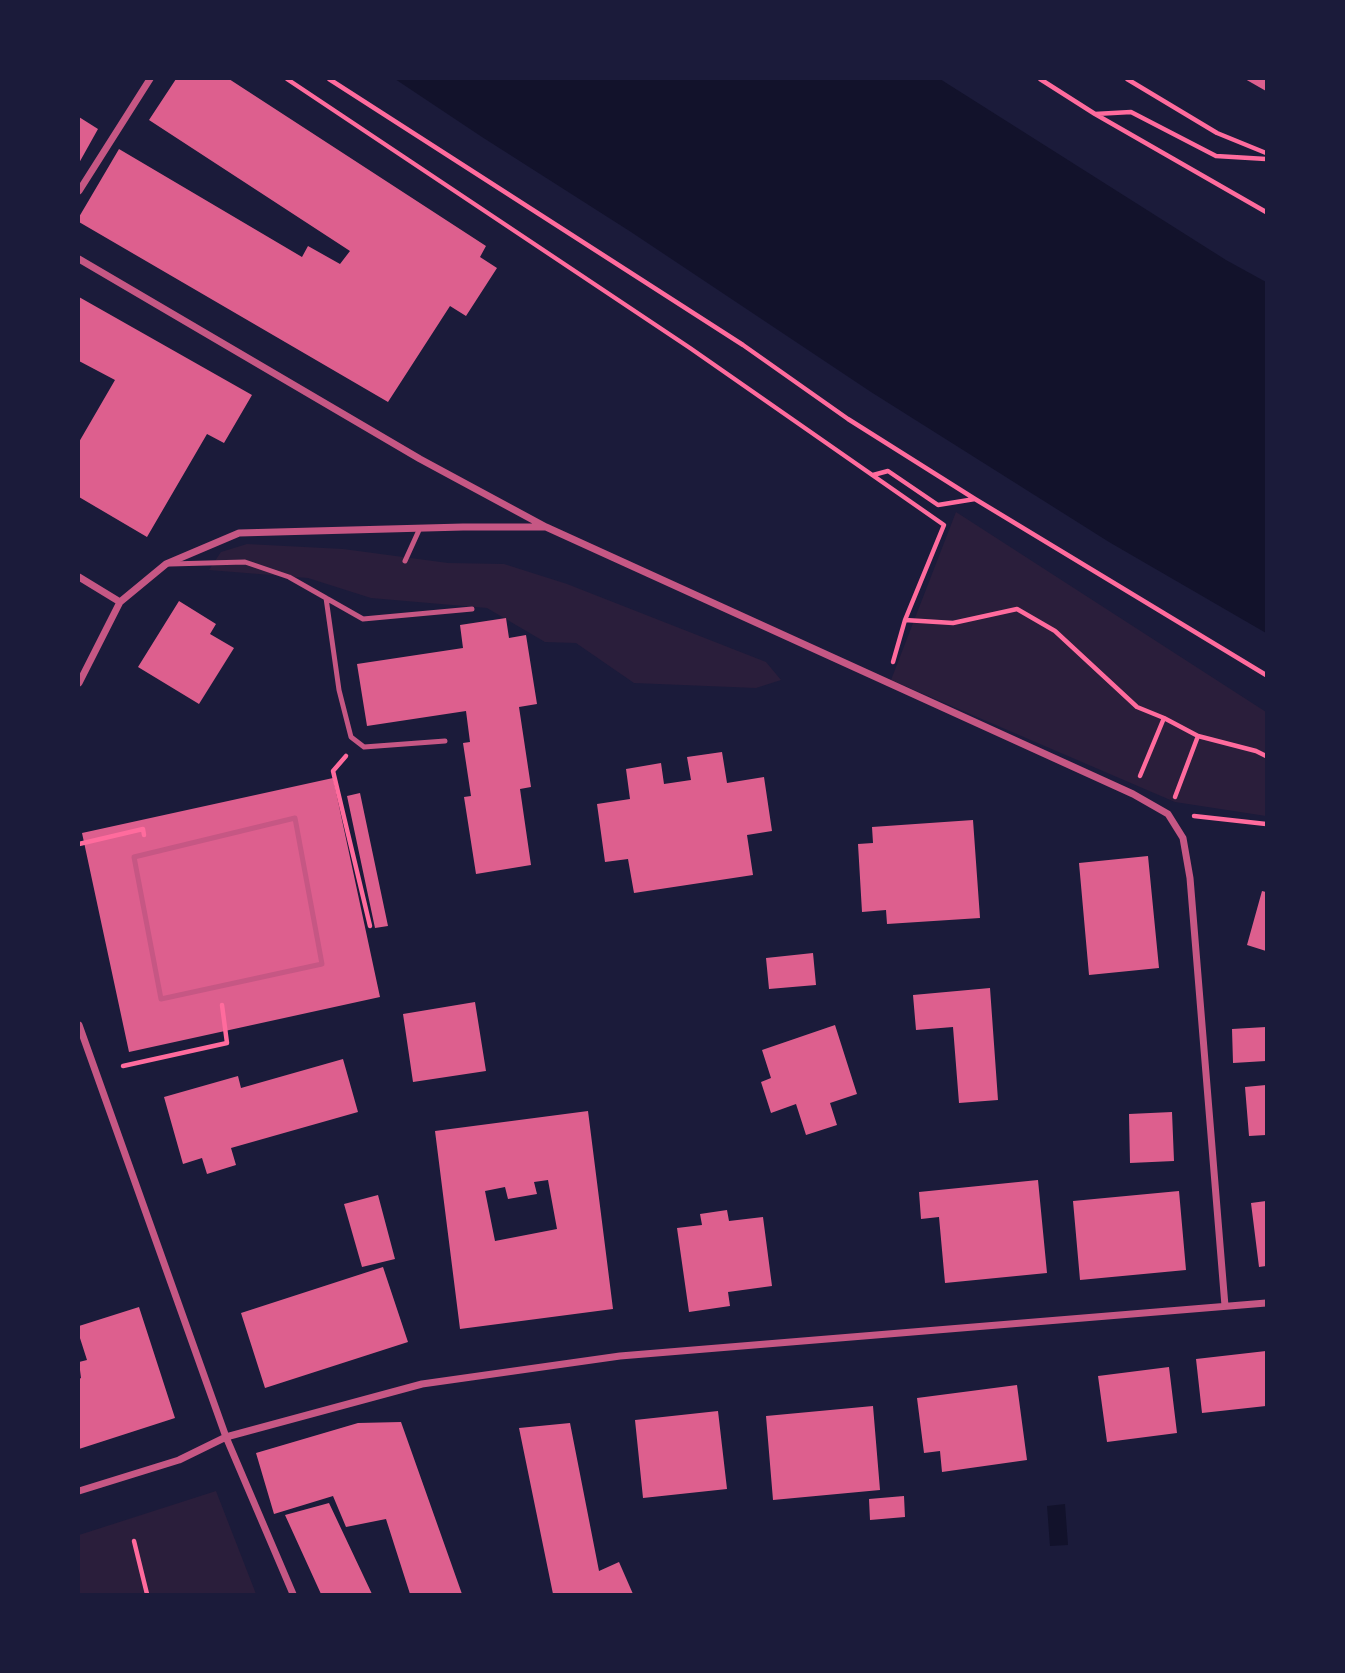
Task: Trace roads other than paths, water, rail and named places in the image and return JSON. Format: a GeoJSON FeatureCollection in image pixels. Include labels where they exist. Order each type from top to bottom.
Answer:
{"type":"FeatureCollection","features":[{"type":"Feature","properties":{"kind":"street"},"geometry":{"type":"LineString","coordinates":[[79,191],[150,79]]}},
{"type":"Feature","properties":{"kind":"street"},"geometry":{"type":"LineString","coordinates":[[79,258],[420,459],[545,527],[1133,794],[1168,814],[1183,838],[1190,878],[1225,1306]]}},
{"type":"Feature","properties":{"kind":"street"},"geometry":{"type":"LineString","coordinates":[[79,683],[120,602],[166,564],[239,533],[545,527]]}},
{"type":"Feature","properties":{"kind":"street"},"geometry":{"type":"LineString","coordinates":[[79,577],[120,602]]}},
{"type":"Feature","properties":{"kind":"street"},"geometry":{"type":"LineString","coordinates":[[79,1025],[226,1437],[293,1594]]}},
{"type":"Feature","properties":{"kind":"street"},"geometry":{"type":"LineString","coordinates":[[79,1491],[179,1460],[226,1437],[422,1384],[620,1356],[1266,1303]]}},
{"type":"Feature","properties":{"kind":"lane"},"geometry":{"type":"LineString","coordinates":[[405,561],[420,528]]}},
{"type":"Feature","properties":{"kind":"lane"},"geometry":{"type":"LineString","coordinates":[[166,564],[245,562],[289,577],[363,619],[472,609]]}},
{"type":"Feature","properties":{"kind":"lane"},"geometry":{"type":"LineString","coordinates":[[326,598],[339,690],[351,737],[364,747],[445,741]]}},
{"type":"Feature","properties":{"kind":"lane"},"geometry":{"type":"LineString","coordinates":[[295,818],[322,964],[220,987],[161,999],[134,857],[295,818]]}}]}
